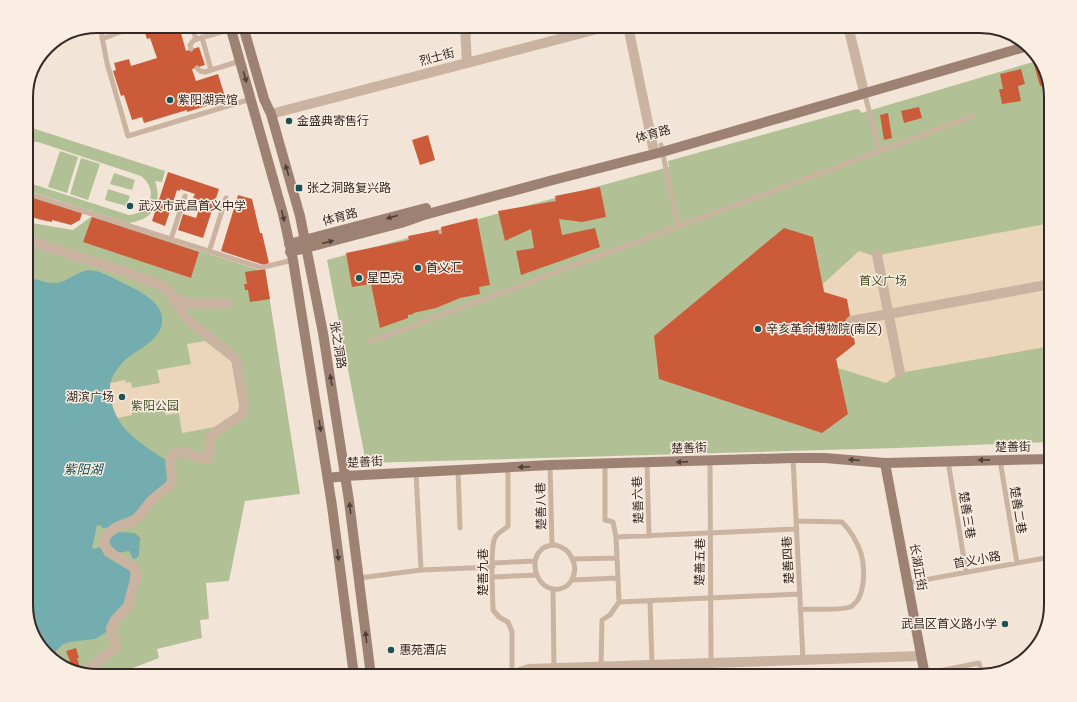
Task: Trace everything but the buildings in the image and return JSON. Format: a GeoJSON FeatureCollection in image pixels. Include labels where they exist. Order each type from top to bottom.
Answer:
{"type":"FeatureCollection","features":[{"type":"Feature","properties":{"kind":"street"},"geometry":{"type":"LineString","coordinates":[[232,33],[282,214],[291,252],[328,478],[353,669]]}},
{"type":"Feature","properties":{"kind":"street","name":"张之洞路"},"geometry":{"type":"LineString","coordinates":[[245,33],[264,99],[271,114],[300,216],[306,244],[323,334],[345,476],[370,669]]}},
{"type":"Feature","properties":{"kind":"street"},"geometry":{"type":"LineString","coordinates":[[465,33],[467,63]]}},
{"type":"Feature","properties":{"kind":"street","name":"烈士街"},"geometry":{"type":"LineString","coordinates":[[271,114],[582,33]]}},
{"type":"Feature","properties":{"kind":"street"},"geometry":{"type":"LineString","coordinates":[[630,33],[659,148]]}},
{"type":"Feature","properties":{"kind":"street"},"geometry":{"type":"LineString","coordinates":[[850,33],[864,91],[1021,48]]}},
{"type":"Feature","properties":{"kind":"street","name":"体育路"},"geometry":{"type":"LineString","coordinates":[[291,252],[306,244],[401,223],[424,215],[553,180],[659,148],[864,91],[1015,43]]}},
{"type":"Feature","properties":{"kind":"street"},"geometry":{"type":"LineString","coordinates":[[33,242],[155,282],[166,288],[186,318],[236,359],[244,405],[244,412],[241,416],[212,434],[208,459],[204,460],[180,452],[174,455],[171,461],[171,485],[152,500],[134,520],[117,527],[106,536],[106,549],[114,556],[134,567],[136,576],[128,606],[115,620],[111,628],[116,648],[89,668]]}},
{"type":"Feature","properties":{"kind":"street"},"geometry":{"type":"LineString","coordinates":[[877,255],[900,373]]}},
{"type":"Feature","properties":{"kind":"street"},"geometry":{"type":"LineString","coordinates":[[851,321],[1044,285]]}},
{"type":"Feature","properties":{"kind":"street"},"geometry":{"type":"LineString","coordinates":[[174,298],[190,303],[228,304]]}},
{"type":"Feature","properties":{"kind":"street","name":"楚善街"},"geometry":{"type":"LineString","coordinates":[[328,478],[550,465],[793,458],[825,458],[886,463],[1044,459]]}},
{"type":"Feature","properties":{"kind":"street","name":"长湖正街"},"geometry":{"type":"LineString","coordinates":[[886,463],[923,669]]}},
{"type":"Feature","properties":{"kind":"street"},"geometry":{"type":"LineString","coordinates":[[529,669],[921,656]]}},
{"type":"Feature","properties":{"kind":"lane"},"geometry":{"type":"LineString","coordinates":[[101,33],[107,63],[128,136],[251,100]]}},
{"type":"Feature","properties":{"kind":"lane"},"geometry":{"type":"LineString","coordinates":[[102,39],[118,33]]}},
{"type":"Feature","properties":{"kind":"lane"},"geometry":{"type":"LineString","coordinates":[[196,33],[211,70]]}},
{"type":"Feature","properties":{"kind":"lane"},"geometry":{"type":"LineString","coordinates":[[191,49],[192,42],[213,33]]}},
{"type":"Feature","properties":{"kind":"lane"},"geometry":{"type":"LineString","coordinates":[[197,68],[202,72],[240,62]]}},
{"type":"Feature","properties":{"kind":"lane"},"geometry":{"type":"LineString","coordinates":[[864,91],[880,151]]}},
{"type":"Feature","properties":{"kind":"lane"},"geometry":{"type":"LineString","coordinates":[[367,344],[973,116]]}},
{"type":"Feature","properties":{"kind":"lane"},"geometry":{"type":"LineString","coordinates":[[659,148],[678,227]]}},
{"type":"Feature","properties":{"kind":"lane"},"geometry":{"type":"LineString","coordinates":[[33,195],[209,252],[261,267],[291,252]]}},
{"type":"Feature","properties":{"kind":"lane"},"geometry":{"type":"LineString","coordinates":[[171,239],[184,196]]}},
{"type":"Feature","properties":{"kind":"lane"},"geometry":{"type":"LineString","coordinates":[[209,252],[226,198]]}},
{"type":"Feature","properties":{"kind":"lane","name":"楚善四巷"},"geometry":{"type":"LineString","coordinates":[[793,458],[803,660]]}},
{"type":"Feature","properties":{"kind":"lane","name":"楚善二巷"},"geometry":{"type":"LineString","coordinates":[[1000,460],[1017,563]]}},
{"type":"Feature","properties":{"kind":"lane","name":"楚善五巷"},"geometry":{"type":"LineString","coordinates":[[710,461],[711,663]]}},
{"type":"Feature","properties":{"kind":"lane","name":"楚善三巷"},"geometry":{"type":"LineString","coordinates":[[948,461],[966,572]]}},
{"type":"Feature","properties":{"kind":"lane","name":"楚善六巷"},"geometry":{"type":"LineString","coordinates":[[646,463],[649,536]]}},
{"type":"Feature","properties":{"kind":"lane"},"geometry":{"type":"LineString","coordinates":[[601,666],[602,620],[610,615],[619,602],[616,537],[612,522],[605,520],[605,464]]}},
{"type":"Feature","properties":{"kind":"lane","name":"楚善八巷"},"geometry":{"type":"LineString","coordinates":[[550,465],[552,545]]}},
{"type":"Feature","properties":{"kind":"lane","name":"楚善九巷"},"geometry":{"type":"LineString","coordinates":[[508,468],[508,526],[496,536],[493,542],[493,610],[508,622],[512,632],[509,669]]}},
{"type":"Feature","properties":{"kind":"lane"},"geometry":{"type":"LineString","coordinates":[[458,470],[460,528]]}},
{"type":"Feature","properties":{"kind":"lane"},"geometry":{"type":"LineString","coordinates":[[416,472],[421,570]]}},
{"type":"Feature","properties":{"kind":"lane"},"geometry":{"type":"LineString","coordinates":[[796,521],[842,522],[848,528],[861,553],[864,575],[861,595],[853,606],[846,609],[800,609]]}},
{"type":"Feature","properties":{"kind":"lane"},"geometry":{"type":"LineString","coordinates":[[616,537],[797,529]]}},
{"type":"Feature","properties":{"kind":"lane"},"geometry":{"type":"LineString","coordinates":[[552,545],[559,546],[565,549],[573,559],[575,569],[572,580],[565,587],[558,590],[548,588],[542,583],[537,575],[535,561],[545,547],[552,545]]}},
{"type":"Feature","properties":{"kind":"lane"},"geometry":{"type":"LineString","coordinates":[[573,559],[617,558]]}},
{"type":"Feature","properties":{"kind":"lane","name":"首义小路"},"geometry":{"type":"LineString","coordinates":[[907,583],[1044,558]]}},
{"type":"Feature","properties":{"kind":"lane"},"geometry":{"type":"LineString","coordinates":[[359,578],[421,570],[535,561]]}},
{"type":"Feature","properties":{"kind":"lane"},"geometry":{"type":"LineString","coordinates":[[493,577],[537,575]]}},
{"type":"Feature","properties":{"kind":"lane"},"geometry":{"type":"LineString","coordinates":[[572,580],[618,578]]}},
{"type":"Feature","properties":{"kind":"lane"},"geometry":{"type":"LineString","coordinates":[[553,589],[554,668]]}},
{"type":"Feature","properties":{"kind":"lane"},"geometry":{"type":"LineString","coordinates":[[619,602],[800,594]]}},
{"type":"Feature","properties":{"kind":"lane"},"geometry":{"type":"LineString","coordinates":[[650,601],[652,665]]}},
{"type":"Feature","properties":{"kind":"lane"},"geometry":{"type":"LineString","coordinates":[[952,669],[979,663],[980,669]]}},
{"type":"Feature","properties":{"kind":"green space","name":"首义广场"},"geometry":{"type":"Polygon","coordinates":[[[1033,62],[1039,72],[1042,80],[1044,97],[1044,442],[897,448],[366,463],[327,260],[669,167],[668,161],[856,109],[860,110],[861,113],[1033,62]]]}},
{"type":"Feature","properties":{"kind":"green space"},"geometry":{"type":"Polygon","coordinates":[[[33,128],[165,171],[162,182],[155,181],[158,197],[154,210],[143,219],[128,223],[33,192],[33,184],[129,215],[143,210],[150,200],[151,194],[147,182],[141,176],[38,142],[33,142],[33,128]]]}},
{"type":"Feature","properties":{"kind":"green space"},"geometry":{"type":"Polygon","coordinates":[[[60,151],[78,157],[67,193],[48,187],[60,151]]]}},
{"type":"Feature","properties":{"kind":"green space"},"geometry":{"type":"Polygon","coordinates":[[[81,158],[100,164],[88,200],[70,194],[81,158]]]}},
{"type":"Feature","properties":{"kind":"green space"},"geometry":{"type":"Polygon","coordinates":[[[114,173],[135,180],[132,190],[110,184],[114,173]]]}},
{"type":"Feature","properties":{"kind":"green space"},"geometry":{"type":"Polygon","coordinates":[[[108,189],[130,196],[126,206],[105,200],[108,189]]]}},
{"type":"Feature","properties":{"kind":"green space","name":"紫阳公园"},"geometry":{"type":"Polygon","coordinates":[[[92,216],[259,270],[265,269],[300,494],[245,501],[229,581],[206,583],[209,619],[200,620],[202,638],[157,649],[159,658],[130,669],[88,668],[76,666],[68,662],[49,647],[36,626],[34,618],[33,223],[73,230],[92,216]]]}},
{"type":"Feature","properties":{"kind":"shaded area"},"geometry":{"type":"Polygon","coordinates":[[[1044,224],[1044,347],[900,373],[886,383],[838,368],[836,359],[855,344],[851,321],[824,292],[823,284],[859,251],[874,256],[1044,224]]]}},
{"type":"Feature","properties":{"kind":"shaded area"},"geometry":{"type":"Polygon","coordinates":[[[205,341],[232,362],[240,410],[215,427],[182,433],[179,413],[166,415],[163,400],[136,405],[136,411],[132,412],[132,415],[117,418],[111,401],[110,383],[125,380],[126,383],[131,382],[132,388],[160,383],[157,370],[191,364],[187,344],[205,341]]]}},
{"type":"Feature","properties":{"kind":"water","name":"紫阳湖"},"geometry":{"type":"Polygon","coordinates":[[[88,270],[104,274],[144,294],[158,306],[162,322],[159,332],[152,341],[128,357],[120,365],[112,377],[110,396],[113,408],[124,427],[140,443],[169,462],[170,480],[145,506],[133,516],[110,527],[102,528],[102,526],[97,525],[92,548],[101,548],[105,556],[131,571],[128,602],[105,633],[95,639],[69,642],[62,645],[54,652],[42,637],[36,626],[33,610],[33,278],[54,283],[64,281],[88,270]]]}},
{"type":"Feature","properties":{"kind":"water"},"geometry":{"type":"Polygon","coordinates":[[[118,532],[135,533],[140,538],[139,555],[137,558],[133,559],[129,551],[118,553],[109,544],[110,538],[118,532]]]}},
{"type":"Feature","properties":{"kind":"place","name":"紫阳湖宾馆"},"geometry":{"type":"Point","coordinates":[170,100]}},
{"type":"Feature","properties":{"kind":"place","name":"金盛典寄售行"},"geometry":{"type":"Point","coordinates":[289,121]}},
{"type":"Feature","properties":{"kind":"place","name":"张之洞路复兴路"},"geometry":{"type":"Point","coordinates":[299,188]}},
{"type":"Feature","properties":{"kind":"place","name":"武汉市武昌首义中学"},"geometry":{"type":"Point","coordinates":[130,206]}},
{"type":"Feature","properties":{"kind":"place","name":"首义汇"},"geometry":{"type":"Point","coordinates":[418,268]}},
{"type":"Feature","properties":{"kind":"place","name":"星巴克"},"geometry":{"type":"Point","coordinates":[359,278]}},
{"type":"Feature","properties":{"kind":"place","name":"辛亥革命博物院(南区)"},"geometry":{"type":"Point","coordinates":[758,329]}},
{"type":"Feature","properties":{"kind":"place","name":"湖滨广场"},"geometry":{"type":"Point","coordinates":[122,397]}},
{"type":"Feature","properties":{"kind":"place","name":"武昌区首义路小学"},"geometry":{"type":"Point","coordinates":[1005,624]}},
{"type":"Feature","properties":{"kind":"place","name":"惠苑酒店"},"geometry":{"type":"Point","coordinates":[391,650]}}]}
